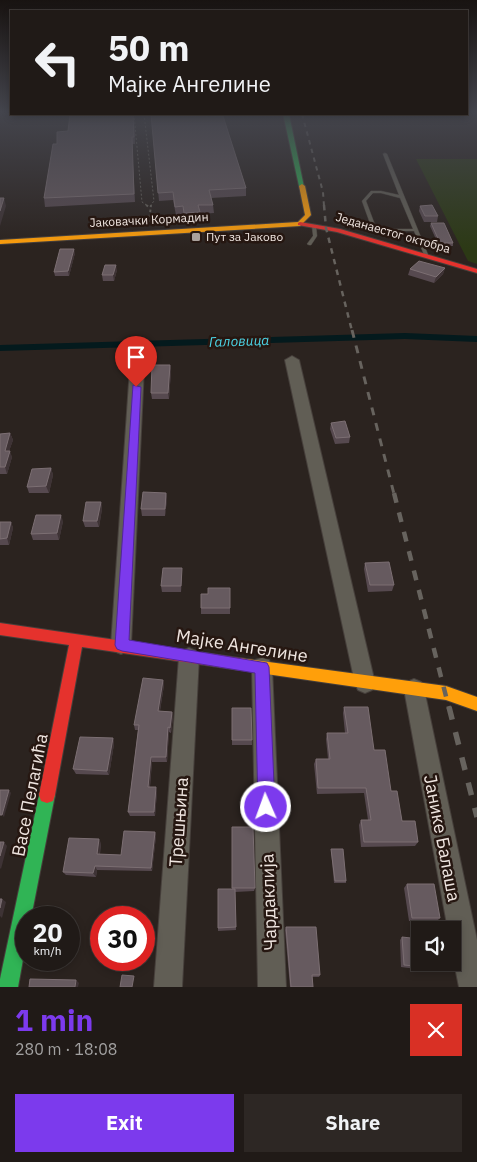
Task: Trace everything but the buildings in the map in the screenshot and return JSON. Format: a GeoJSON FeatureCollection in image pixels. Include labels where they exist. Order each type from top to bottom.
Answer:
{"type":"FeatureCollection","features":[{"type":"Feature","properties":{"kind":"main road"},"geometry":{"type":"LineString","coordinates":[[295,157],[308,215],[306,220],[300,224]]}},
{"type":"Feature","properties":{"kind":"main road","name":"Једанаестог октобра"},"geometry":{"type":"LineString","coordinates":[[300,224],[338,230],[477,271]]}},
{"type":"Feature","properties":{"kind":"main road","name":"Јаковачки Кормадин"},"geometry":{"type":"LineString","coordinates":[[0,242],[300,224]]}},
{"type":"Feature","properties":{"kind":"main road","name":"Мајке Ангелине"},"geometry":{"type":"LineString","coordinates":[[0,629],[122,645],[365,683],[446,693],[477,704]]}},
{"type":"Feature","properties":{"kind":"main road","name":"Васе Пелагића"},"geometry":{"type":"LineString","coordinates":[[8,987],[38,848],[77,639]]}},
{"type":"Feature","properties":{"kind":"street"},"geometry":{"type":"LineString","coordinates":[[292,360],[365,683]]}},
{"type":"Feature","properties":{"kind":"street"},"geometry":{"type":"LineString","coordinates":[[122,645],[137,368]]}},
{"type":"Feature","properties":{"kind":"street","name":"Трешњина"},"geometry":{"type":"LineString","coordinates":[[168,987],[190,657]]}},
{"type":"Feature","properties":{"kind":"street","name":"Чардаклија"},"geometry":{"type":"LineString","coordinates":[[262,667],[272,987]]}},
{"type":"Feature","properties":{"kind":"street","name":"Јанике Балаша"},"geometry":{"type":"LineString","coordinates":[[414,689],[473,987]]}},
{"type":"Feature","properties":{"kind":"lane"},"geometry":{"type":"LineString","coordinates":[[386,157],[427,257]]}},
{"type":"Feature","properties":{"kind":"lane"},"geometry":{"type":"LineString","coordinates":[[402,197],[372,192],[364,201],[373,226],[385,230],[416,230]]}},
{"type":"Feature","properties":{"kind":"lane"},"geometry":{"type":"LineString","coordinates":[[309,244],[315,236],[314,226]]}},
{"type":"Feature","properties":{"kind":"path"},"geometry":{"type":"LineString","coordinates":[[138,157],[142,202],[149,207]]}},
{"type":"Feature","properties":{"kind":"path"},"geometry":{"type":"LineString","coordinates":[[149,157],[154,201],[149,207],[149,234]]}},
{"type":"Feature","properties":{"kind":"green space"},"geometry":{"type":"Polygon","coordinates":[[[416,159],[477,159],[477,264],[468,261],[416,159]]]}},
{"type":"Feature","properties":{"kind":"waterway","name":"Галовица"},"geometry":{"type":"LineString","coordinates":[[0,348],[405,336],[477,339]]}},
{"type":"Feature","properties":{"kind":"railway"},"geometry":{"type":"LineString","coordinates":[[314,157],[323,192],[324,206]]}},
{"type":"Feature","properties":{"kind":"railway"},"geometry":{"type":"LineString","coordinates":[[324,205],[326,228],[352,331]]}},
{"type":"Feature","properties":{"kind":"railway"},"geometry":{"type":"LineString","coordinates":[[352,330],[394,494]]}},
{"type":"Feature","properties":{"kind":"railway"},"geometry":{"type":"LineString","coordinates":[[394,493],[449,708]]}},
{"type":"Feature","properties":{"kind":"railway"},"geometry":{"type":"LineString","coordinates":[[449,707],[477,817]]}},
{"type":"Feature","properties":{"kind":"traffic: fast"},"geometry":{"type":"LineString","coordinates":[[296,157],[302,186]]}},
{"type":"Feature","properties":{"kind":"traffic: fast"},"geometry":{"type":"LineString","coordinates":[[8,987],[47,795]]}},
{"type":"Feature","properties":{"kind":"traffic: slow"},"geometry":{"type":"LineString","coordinates":[[0,242],[300,224],[308,215],[302,186]]}},
{"type":"Feature","properties":{"kind":"traffic: slow"},"geometry":{"type":"LineString","coordinates":[[239,664],[446,693],[477,704]]}},
{"type":"Feature","properties":{"kind":"traffic: jam"},"geometry":{"type":"LineString","coordinates":[[300,224],[338,230],[477,271]]}},
{"type":"Feature","properties":{"kind":"traffic: jam"},"geometry":{"type":"LineString","coordinates":[[0,629],[239,664]]}},
{"type":"Feature","properties":{"kind":"traffic: jam"},"geometry":{"type":"LineString","coordinates":[[47,795],[77,639]]}},
{"type":"Feature","properties":{"kind":"place","name":"Пут за Јаково"},"geometry":{"type":"Point","coordinates":[196,237]}},
{"type":"Feature","properties":{"kind":"route"},"geometry":{"type":"LineString","coordinates":[[136,387],[122,645],[262,667],[266,807]]}}]}
